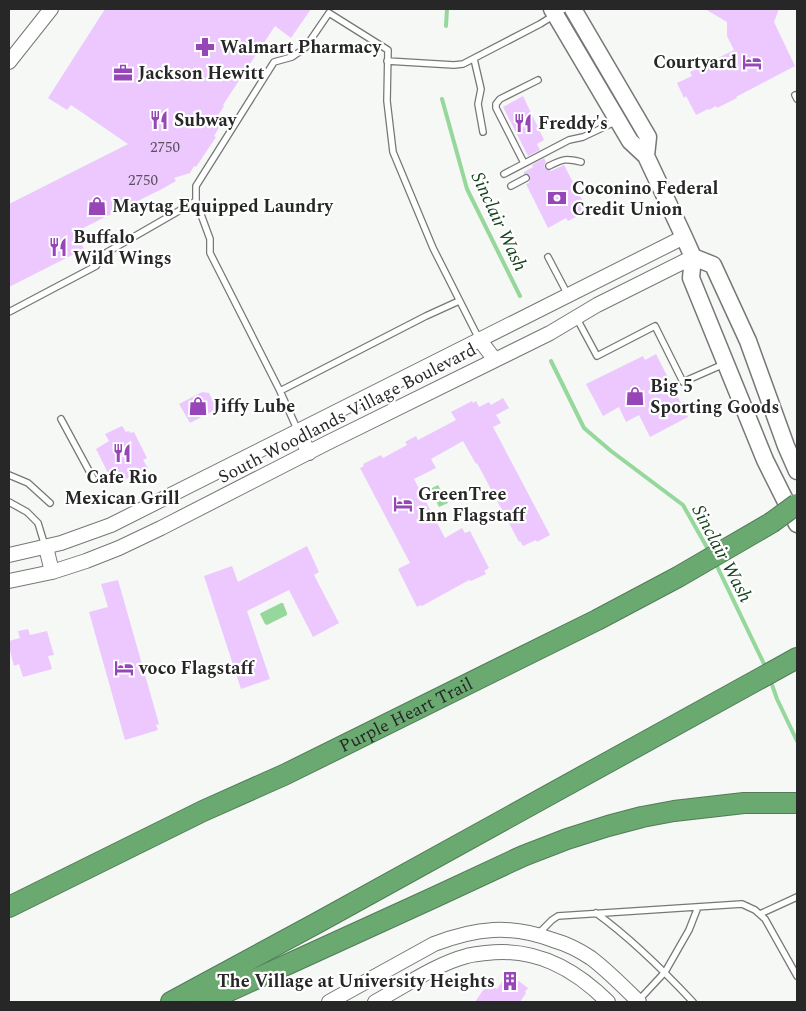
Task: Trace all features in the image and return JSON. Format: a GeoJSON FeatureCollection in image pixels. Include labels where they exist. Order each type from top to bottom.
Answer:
{"type":"FeatureCollection","features":[{"type":"Feature","properties":{"kind":"highway"},"geometry":{"type":"LineString","coordinates":[[772,523],[797,504]]}},
{"type":"Feature","properties":{"kind":"highway","name":"Purple Heart Trail"},"geometry":{"type":"LineString","coordinates":[[9,907],[203,811],[286,774],[597,620],[678,577],[797,509]]}},
{"type":"Feature","properties":{"kind":"highway"},"geometry":{"type":"LineString","coordinates":[[171,1002],[797,658]]}},
{"type":"Feature","properties":{"kind":"highway"},"geometry":{"type":"LineString","coordinates":[[205,1002],[523,856],[566,839],[642,817],[674,811],[744,803],[797,803]]}},
{"type":"Feature","properties":{"kind":"main road"},"geometry":{"type":"LineString","coordinates":[[573,9],[648,137],[646,156]]}},
{"type":"Feature","properties":{"kind":"main road"},"geometry":{"type":"LineString","coordinates":[[558,10],[630,141],[646,156],[684,237],[692,257],[691,278],[765,460],[797,524]]}},
{"type":"Feature","properties":{"kind":"main road"},"geometry":{"type":"LineString","coordinates":[[692,257],[713,265],[748,341],[797,471]]}},
{"type":"Feature","properties":{"kind":"street"},"geometry":{"type":"LineString","coordinates":[[9,62],[51,9]]}},
{"type":"Feature","properties":{"kind":"street","name":"South Woodlands Village Boulevard"},"geometry":{"type":"LineString","coordinates":[[9,555],[61,543],[111,525],[684,237]]}},
{"type":"Feature","properties":{"kind":"street","name":"South Woodlands Village Boulevard"},"geometry":{"type":"LineString","coordinates":[[9,581],[52,572],[86,561],[136,540],[550,333],[598,305],[692,257]]}},
{"type":"Feature","properties":{"kind":"street"},"geometry":{"type":"LineString","coordinates":[[479,340],[495,360]]}},
{"type":"Feature","properties":{"kind":"street"},"geometry":{"type":"LineString","coordinates":[[298,431],[309,453]]}},
{"type":"Feature","properties":{"kind":"street"},"geometry":{"type":"LineString","coordinates":[[46,547],[52,572]]}},
{"type":"Feature","properties":{"kind":"street"},"geometry":{"type":"LineString","coordinates":[[329,1002],[434,944],[452,937],[490,930],[510,930],[538,934],[577,949],[603,968],[638,1002]]}},
{"type":"Feature","properties":{"kind":"street"},"geometry":{"type":"LineString","coordinates":[[375,1002],[440,966],[467,956],[498,952],[528,954],[563,967],[578,975],[608,1002]]}},
{"type":"Feature","properties":{"kind":"lane"},"geometry":{"type":"LineString","coordinates":[[387,61],[463,64],[540,24],[558,10]]}},
{"type":"Feature","properties":{"kind":"lane"},"geometry":{"type":"LineString","coordinates":[[298,431],[280,391],[210,253],[210,239],[196,201],[196,186],[274,62],[292,57],[305,48],[329,13],[388,50],[387,101],[393,152],[433,248],[479,340]]}},
{"type":"Feature","properties":{"kind":"lane"},"geometry":{"type":"LineString","coordinates":[[474,59],[481,89],[478,104],[482,132]]}},
{"type":"Feature","properties":{"kind":"lane"},"geometry":{"type":"LineString","coordinates":[[524,163],[496,108],[496,104],[500,99],[538,80]]}},
{"type":"Feature","properties":{"kind":"lane"},"geometry":{"type":"LineString","coordinates":[[504,174],[569,140],[583,137],[619,120]]}},
{"type":"Feature","properties":{"kind":"lane"},"geometry":{"type":"LineString","coordinates":[[549,166],[568,158],[581,162]]}},
{"type":"Feature","properties":{"kind":"lane"},"geometry":{"type":"LineString","coordinates":[[511,186],[526,178]]}},
{"type":"Feature","properties":{"kind":"lane"},"geometry":{"type":"LineString","coordinates":[[9,312],[96,266],[104,254],[196,201]]}},
{"type":"Feature","properties":{"kind":"lane"},"geometry":{"type":"LineString","coordinates":[[548,257],[568,296]]}},
{"type":"Feature","properties":{"kind":"lane"},"geometry":{"type":"LineString","coordinates":[[280,391],[459,300]]}},
{"type":"Feature","properties":{"kind":"lane"},"geometry":{"type":"LineString","coordinates":[[576,317],[597,356],[655,326],[683,382],[726,363]]}},
{"type":"Feature","properties":{"kind":"lane"},"geometry":{"type":"LineString","coordinates":[[61,419],[94,480]]}},
{"type":"Feature","properties":{"kind":"lane"},"geometry":{"type":"LineString","coordinates":[[9,475],[28,482],[50,503]]}},
{"type":"Feature","properties":{"kind":"lane"},"geometry":{"type":"LineString","coordinates":[[9,502],[26,512],[38,523],[46,547]]}},
{"type":"Feature","properties":{"kind":"lane"},"geometry":{"type":"LineString","coordinates":[[760,914],[797,897]]}},
{"type":"Feature","properties":{"kind":"lane"},"geometry":{"type":"LineString","coordinates":[[538,934],[558,916],[742,904],[755,910],[765,919],[797,976]]}},
{"type":"Feature","properties":{"kind":"lane"},"geometry":{"type":"LineString","coordinates":[[638,1002],[665,972],[689,930],[698,907]]}},
{"type":"Feature","properties":{"kind":"lane"},"geometry":{"type":"LineString","coordinates":[[596,913],[665,972],[693,1002]]}},
{"type":"Feature","properties":{"kind":"shaded area"},"geometry":{"type":"Polygon","coordinates":[[[438,485],[448,503],[439,507],[430,489],[438,485]]]}},
{"type":"Feature","properties":{"kind":"shaded area"},"geometry":{"type":"Polygon","coordinates":[[[283,603],[287,615],[267,625],[265,624],[260,614],[283,603]]]}},
{"type":"Feature","properties":{"kind":"building"},"geometry":{"type":"Polygon","coordinates":[[[105,9],[311,9],[291,38],[275,26],[223,105],[216,119],[222,123],[214,136],[216,137],[190,173],[174,178],[176,181],[162,189],[75,232],[84,249],[9,287],[9,204],[128,144],[71,105],[67,110],[48,98],[105,9]]]}},
{"type":"Feature","properties":{"kind":"building","name":"Courtyard"},"geometry":{"type":"Polygon","coordinates":[[[705,9],[779,9],[774,22],[795,66],[717,108],[716,106],[696,115],[686,96],[684,98],[677,83],[692,76],[690,72],[734,50],[727,36],[727,22],[705,9]]]}},
{"type":"Feature","properties":{"kind":"building","name":"Freddy's"},"geometry":{"type":"Polygon","coordinates":[[[523,96],[544,140],[537,144],[540,150],[528,156],[503,107],[523,96]]]}},
{"type":"Feature","properties":{"kind":"building","name":"Coconino Federal Credit Union"},"geometry":{"type":"Polygon","coordinates":[[[544,158],[546,162],[545,168],[551,171],[564,165],[588,211],[568,221],[566,218],[548,228],[526,184],[529,183],[530,176],[524,174],[524,172],[533,167],[532,165],[544,158]]]}},
{"type":"Feature","properties":{"kind":"building","name":"Big 5 Sporting Goods"},"geometry":{"type":"Polygon","coordinates":[[[656,354],[688,417],[650,437],[639,415],[626,422],[619,407],[603,416],[586,384],[643,356],[645,360],[656,354]]]}},
{"type":"Feature","properties":{"kind":"building","name":"Jiffy Lube"},"geometry":{"type":"Polygon","coordinates":[[[202,392],[209,393],[217,409],[190,423],[179,404],[202,392]]]}},
{"type":"Feature","properties":{"kind":"building","name":"GreenTree Inn Flagstaff"},"geometry":{"type":"Polygon","coordinates":[[[503,398],[509,408],[496,415],[501,423],[493,427],[550,535],[537,542],[536,540],[523,546],[519,542],[477,463],[463,441],[431,459],[436,468],[414,479],[445,538],[462,528],[465,533],[470,531],[489,568],[484,571],[486,574],[471,581],[469,580],[417,607],[398,569],[410,563],[360,468],[364,466],[363,464],[381,455],[383,458],[407,445],[405,442],[416,436],[418,440],[456,420],[451,412],[472,401],[473,403],[476,401],[479,407],[489,402],[491,405],[503,398]]]}},
{"type":"Feature","properties":{"kind":"building","name":"Cafe Rio Mexican Grill"},"geometry":{"type":"Polygon","coordinates":[[[122,426],[126,432],[134,432],[147,458],[143,460],[148,468],[114,485],[96,449],[109,441],[105,434],[122,426]]]}},
{"type":"Feature","properties":{"kind":"building"},"geometry":{"type":"Polygon","coordinates":[[[307,546],[319,572],[314,575],[339,623],[313,637],[289,590],[247,611],[270,679],[241,689],[204,576],[232,566],[238,582],[307,546]]]}},
{"type":"Feature","properties":{"kind":"building","name":"voco Flagstaff"},"geometry":{"type":"Polygon","coordinates":[[[118,580],[159,724],[156,725],[158,730],[125,740],[89,612],[108,607],[101,584],[118,580]]]}},
{"type":"Feature","properties":{"kind":"building"},"geometry":{"type":"Polygon","coordinates":[[[28,629],[30,635],[47,631],[54,655],[48,656],[52,669],[23,677],[19,664],[14,666],[9,641],[20,638],[18,631],[28,629]]]}},
{"type":"Feature","properties":{"kind":"building","name":"The Village at University Heights"},"geometry":{"type":"Polygon","coordinates":[[[508,973],[528,988],[520,1002],[475,1002],[488,983],[497,989],[508,973]]]}},
{"type":"Feature","properties":{"kind":"waterway","name":"Sinclair Wash"},"geometry":{"type":"LineString","coordinates":[[446,26],[447,9]]}},
{"type":"Feature","properties":{"kind":"waterway","name":"Sinclair Wash"},"geometry":{"type":"LineString","coordinates":[[442,99],[467,189],[520,296]]}},
{"type":"Feature","properties":{"kind":"waterway","name":"Sinclair Wash"},"geometry":{"type":"LineString","coordinates":[[551,361],[584,428],[611,451],[683,505],[709,551]]}},
{"type":"Feature","properties":{"kind":"waterway","name":"Sinclair Wash"},"geometry":{"type":"LineString","coordinates":[[715,562],[766,668]]}},
{"type":"Feature","properties":{"kind":"waterway","name":"Sinclair Wash"},"geometry":{"type":"LineString","coordinates":[[770,679],[777,699],[797,741]]}},
{"type":"Feature","properties":{"kind":"place","name":"Walmart Pharmacy"},"geometry":{"type":"Point","coordinates":[205,47]}},
{"type":"Feature","properties":{"kind":"place","name":"Courtyard"},"geometry":{"type":"Point","coordinates":[752,62]}},
{"type":"Feature","properties":{"kind":"place","name":"Jackson Hewitt"},"geometry":{"type":"Point","coordinates":[123,73]}},
{"type":"Feature","properties":{"kind":"place","name":"Subway"},"geometry":{"type":"Point","coordinates":[159,120]}},
{"type":"Feature","properties":{"kind":"place","name":"Freddy's"},"geometry":{"type":"Point","coordinates":[523,123]}},
{"type":"Feature","properties":{"kind":"place","name":"Coconino Federal Credit Union"},"geometry":{"type":"Point","coordinates":[557,198]}},
{"type":"Feature","properties":{"kind":"place","name":"Maytag Equipped Laundry"},"geometry":{"type":"Point","coordinates":[97,206]}},
{"type":"Feature","properties":{"kind":"place","name":"Buffalo Wild Wings"},"geometry":{"type":"Point","coordinates":[58,247]}},
{"type":"Feature","properties":{"kind":"place","name":"Big 5 Sporting Goods"},"geometry":{"type":"Point","coordinates":[635,396]}},
{"type":"Feature","properties":{"kind":"place","name":"Jiffy Lube"},"geometry":{"type":"Point","coordinates":[198,406]}},
{"type":"Feature","properties":{"kind":"place","name":"Cafe Rio Mexican Grill"},"geometry":{"type":"Point","coordinates":[122,453]}},
{"type":"Feature","properties":{"kind":"place","name":"GreenTree Inn Flagstaff"},"geometry":{"type":"Point","coordinates":[403,504]}},
{"type":"Feature","properties":{"kind":"place","name":"voco Flagstaff"},"geometry":{"type":"Point","coordinates":[124,668]}},
{"type":"Feature","properties":{"kind":"place","name":"The Village at University Heights"},"geometry":{"type":"Point","coordinates":[510,981]}}]}
